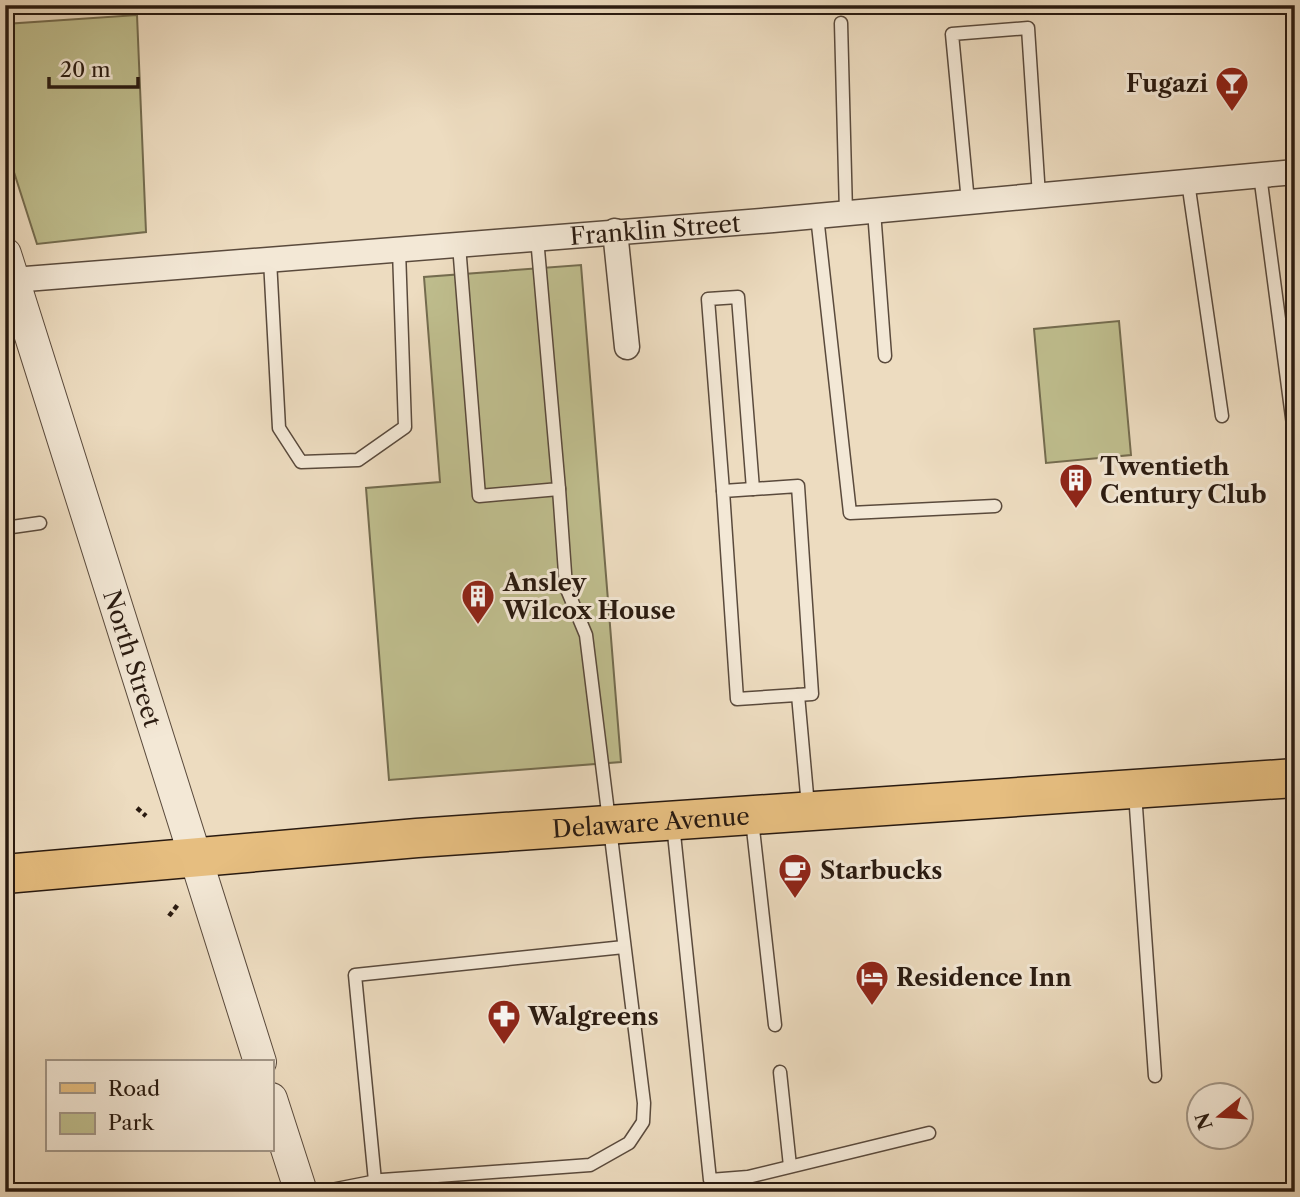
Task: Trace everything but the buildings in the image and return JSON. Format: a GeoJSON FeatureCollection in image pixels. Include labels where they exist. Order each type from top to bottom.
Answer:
{"type":"FeatureCollection","features":[{"type":"Feature","properties":{"kind":"main road","name":"Delaware Avenue"},"geometry":{"type":"LineString","coordinates":[[9,870],[608,825],[1295,778]]}},
{"type":"Feature","properties":{"kind":"street","name":"Franklin Street"},"geometry":{"type":"LineString","coordinates":[[9,267],[270,260],[817,216],[1295,172]]}},
{"type":"Feature","properties":{"kind":"street"},"geometry":{"type":"LineString","coordinates":[[615,231],[627,347]]}},
{"type":"Feature","properties":{"kind":"street","name":"North Street"},"geometry":{"type":"LineString","coordinates":[[9,267],[259,1060]]}},
{"type":"Feature","properties":{"kind":"street"},"geometry":{"type":"LineString","coordinates":[[273,1105],[301,1192]]}},
{"type":"Feature","properties":{"kind":"lane"},"geometry":{"type":"LineString","coordinates":[[841,23],[846,213]]}},
{"type":"Feature","properties":{"kind":"lane"},"geometry":{"type":"LineString","coordinates":[[968,202],[953,34],[1028,28],[1039,196]]}},
{"type":"Feature","properties":{"kind":"lane"},"geometry":{"type":"LineString","coordinates":[[1260,175],[1295,440]]}},
{"type":"Feature","properties":{"kind":"lane"},"geometry":{"type":"LineString","coordinates":[[1188,182],[1222,416]]}},
{"type":"Feature","properties":{"kind":"lane"},"geometry":{"type":"LineString","coordinates":[[874,211],[884,356]]}},
{"type":"Feature","properties":{"kind":"lane"},"geometry":{"type":"LineString","coordinates":[[817,216],[850,513],[995,506]]}},
{"type":"Feature","properties":{"kind":"lane"},"geometry":{"type":"LineString","coordinates":[[321,1192],[376,1181],[590,1165],[629,1143],[643,1122],[644,1103],[586,635],[566,587],[537,239]]}},
{"type":"Feature","properties":{"kind":"lane"},"geometry":{"type":"LineString","coordinates":[[458,245],[479,496],[559,489]]}},
{"type":"Feature","properties":{"kind":"lane"},"geometry":{"type":"LineString","coordinates":[[270,260],[279,428],[301,462],[358,460],[405,427],[399,250]]}},
{"type":"Feature","properties":{"kind":"lane"},"geometry":{"type":"LineString","coordinates":[[723,491],[753,489],[798,486],[812,694],[737,699],[708,299],[738,297],[753,489]]}},
{"type":"Feature","properties":{"kind":"lane"},"geometry":{"type":"LineString","coordinates":[[5,528],[40,523]]}},
{"type":"Feature","properties":{"kind":"lane"},"geometry":{"type":"LineString","coordinates":[[798,695],[808,811]]}},
{"type":"Feature","properties":{"kind":"lane"},"geometry":{"type":"LineString","coordinates":[[1135,789],[1155,1076]]}},
{"type":"Feature","properties":{"kind":"lane"},"geometry":{"type":"LineString","coordinates":[[752,815],[775,1025]]}},
{"type":"Feature","properties":{"kind":"lane"},"geometry":{"type":"LineString","coordinates":[[672,821],[710,1180],[748,1177],[929,1133]]}},
{"type":"Feature","properties":{"kind":"lane"},"geometry":{"type":"LineString","coordinates":[[376,1181],[355,975],[624,947]]}},
{"type":"Feature","properties":{"kind":"lane"},"geometry":{"type":"LineString","coordinates":[[780,1072],[790,1166]]}},
{"type":"Feature","properties":{"kind":"path"},"geometry":{"type":"LineString","coordinates":[[137,808],[146,816]]}},
{"type":"Feature","properties":{"kind":"path"},"geometry":{"type":"LineString","coordinates":[[169,916],[180,902]]}},
{"type":"Feature","properties":{"kind":"green space"},"geometry":{"type":"Polygon","coordinates":[[[137,15],[146,232],[37,244],[5,144],[5,24],[137,15]]]}},
{"type":"Feature","properties":{"kind":"green space"},"geometry":{"type":"Polygon","coordinates":[[[581,265],[621,762],[389,780],[366,488],[440,482],[424,277],[581,265]]]}},
{"type":"Feature","properties":{"kind":"green space"},"geometry":{"type":"Polygon","coordinates":[[[1119,321],[1131,455],[1046,463],[1034,329],[1119,321]]]}},
{"type":"Feature","properties":{"kind":"place","name":"Fugazi"},"geometry":{"type":"Point","coordinates":[1232,113]}},
{"type":"Feature","properties":{"kind":"place","name":"Twentieth Century Club"},"geometry":{"type":"Point","coordinates":[1076,510]}},
{"type":"Feature","properties":{"kind":"place","name":"Ansley Wilcox House"},"geometry":{"type":"Point","coordinates":[478,626]}},
{"type":"Feature","properties":{"kind":"place","name":"Starbucks"},"geometry":{"type":"Point","coordinates":[795,900]}},
{"type":"Feature","properties":{"kind":"place","name":"Residence Inn"},"geometry":{"type":"Point","coordinates":[872,1007]}},
{"type":"Feature","properties":{"kind":"place","name":"Walgreens"},"geometry":{"type":"Point","coordinates":[504,1046]}}]}
